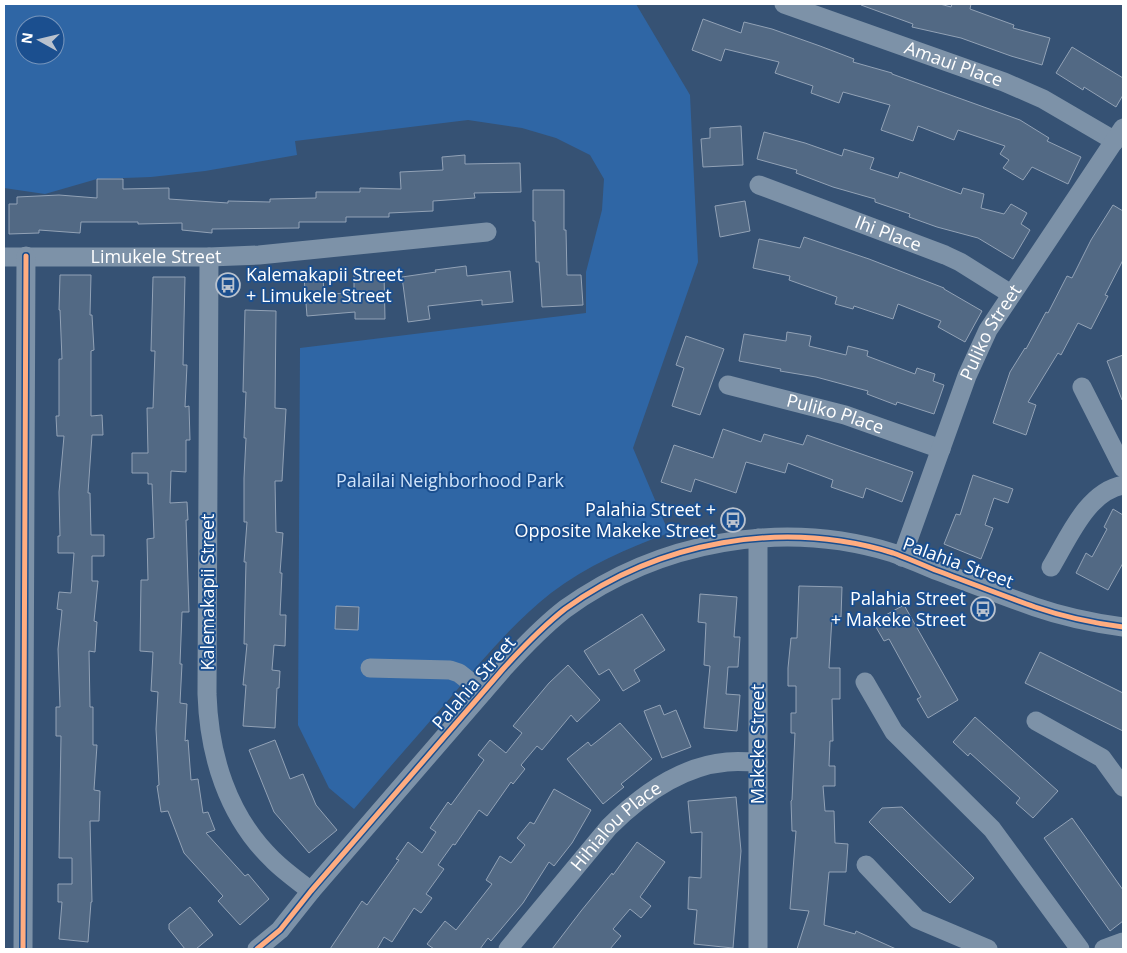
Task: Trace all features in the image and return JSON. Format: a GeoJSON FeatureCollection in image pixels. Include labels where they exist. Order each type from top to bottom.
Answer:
{"type":"FeatureCollection","features":[{"type":"Feature","properties":{"kind":"street","name":"Amaui Place"},"geometry":{"type":"LineString","coordinates":[[784,4],[1004,82],[1119,135]]}},
{"type":"Feature","properties":{"kind":"street","name":"Puliko Street"},"geometry":{"type":"LineString","coordinates":[[902,557],[977,353],[988,330],[1119,135]]}},
{"type":"Feature","properties":{"kind":"street","name":"Ihi Place"},"geometry":{"type":"LineString","coordinates":[[759,185],[945,255],[967,266],[1011,294]]}},
{"type":"Feature","properties":{"kind":"street","name":"Limukele Street"},"geometry":{"type":"LineString","coordinates":[[4,257],[209,257],[301,251],[487,232]]}},
{"type":"Feature","properties":{"kind":"street"},"geometry":{"type":"LineString","coordinates":[[23,949],[26,256]]}},
{"type":"Feature","properties":{"kind":"street","name":"Kalemakapii Street"},"geometry":{"type":"LineString","coordinates":[[209,257],[207,694],[212,746],[218,771],[228,795],[250,833],[272,860],[311,891]]}},
{"type":"Feature","properties":{"kind":"street","name":"Puliko Place"},"geometry":{"type":"LineString","coordinates":[[728,385],[846,415],[941,449]]}},
{"type":"Feature","properties":{"kind":"street"},"geometry":{"type":"LineString","coordinates":[[1082,387],[1123,468]]}},
{"type":"Feature","properties":{"kind":"street"},"geometry":{"type":"LineString","coordinates":[[1051,567],[1092,501],[1109,490],[1123,485]]}},
{"type":"Feature","properties":{"kind":"street","name":"Palahia Street"},"geometry":{"type":"LineString","coordinates":[[257,949],[280,930],[311,891],[532,638],[565,610],[601,586],[640,566],[680,552],[723,542],[758,538],[809,537],[843,542],[902,557],[1037,607],[1088,622],[1123,627]]}},
{"type":"Feature","properties":{"kind":"street","name":"Makeke Street"},"geometry":{"type":"LineString","coordinates":[[758,538],[758,949]]}},
{"type":"Feature","properties":{"kind":"street"},"geometry":{"type":"LineString","coordinates":[[370,668],[453,670],[483,692]]}},
{"type":"Feature","properties":{"kind":"street"},"geometry":{"type":"LineString","coordinates":[[865,682],[894,732],[992,829],[1080,949]]}},
{"type":"Feature","properties":{"kind":"street"},"geometry":{"type":"LineString","coordinates":[[1036,721],[1102,758],[1123,787]]}},
{"type":"Feature","properties":{"kind":"street","name":"Hihialou Place"},"geometry":{"type":"LineString","coordinates":[[508,949],[609,827],[643,797],[669,781],[705,767],[727,762],[758,762]]}},
{"type":"Feature","properties":{"kind":"street"},"geometry":{"type":"LineString","coordinates":[[866,865],[917,918],[988,949]]}},
{"type":"Feature","properties":{"kind":"street"},"geometry":{"type":"LineString","coordinates":[[1104,949],[1123,942]]}},
{"type":"Feature","properties":{"kind":"green space","name":"Palailai Neighborhood Park"},"geometry":{"type":"Polygon","coordinates":[[[4,4],[636,4],[690,95],[698,262],[633,448],[669,533],[623,551],[593,566],[565,583],[537,605],[486,656],[354,809],[329,788],[298,725],[300,348],[586,313],[586,272],[602,210],[604,179],[590,155],[556,138],[522,128],[468,120],[295,141],[297,155],[205,171],[151,177],[97,179],[45,194],[4,188],[4,4]]]}},
{"type":"Feature","properties":{"kind":"building"},"geometry":{"type":"Polygon","coordinates":[[[861,4],[940,4],[951,7],[952,4],[971,4],[970,9],[1014,25],[1013,28],[1050,38],[1042,65],[961,38],[912,27],[913,24],[861,4]]]}},
{"type":"Feature","properties":{"kind":"building"},"geometry":{"type":"Polygon","coordinates":[[[703,19],[741,33],[744,22],[772,29],[820,46],[854,59],[853,62],[892,73],[1020,120],[1049,138],[1047,141],[1081,157],[1068,184],[1032,167],[1023,180],[1003,168],[1009,160],[1000,154],[1005,146],[958,130],[954,140],[918,126],[913,141],[881,130],[890,105],[843,92],[839,103],[811,93],[813,86],[775,73],[779,62],[725,49],[721,61],[692,50],[703,19]]]}},
{"type":"Feature","properties":{"kind":"building"},"geometry":{"type":"Polygon","coordinates":[[[1072,47],[1123,78],[1123,95],[1116,107],[1084,87],[1083,90],[1056,73],[1072,47]]]}},
{"type":"Feature","properties":{"kind":"building"},"geometry":{"type":"Polygon","coordinates":[[[741,126],[743,165],[703,167],[701,139],[710,138],[710,128],[741,126]]]}},
{"type":"Feature","properties":{"kind":"building"},"geometry":{"type":"Polygon","coordinates":[[[764,132],[805,143],[842,156],[844,149],[874,158],[870,169],[898,178],[900,172],[961,194],[963,188],[984,194],[981,208],[1004,214],[1011,204],[1027,213],[1021,224],[1030,230],[1013,259],[978,238],[909,217],[910,214],[875,202],[875,199],[833,187],[796,173],[797,170],[757,159],[764,132]]]}},
{"type":"Feature","properties":{"kind":"building"},"geometry":{"type":"Polygon","coordinates":[[[465,155],[465,164],[520,163],[521,192],[474,193],[475,198],[433,201],[433,211],[389,213],[389,217],[346,217],[346,222],[299,222],[299,228],[212,229],[212,233],[182,230],[182,223],[81,222],[80,233],[39,230],[39,233],[9,234],[9,204],[17,204],[17,197],[59,195],[97,198],[97,179],[123,179],[123,189],[169,188],[169,199],[228,203],[228,201],[270,202],[270,199],[316,198],[316,192],[360,192],[360,188],[401,189],[400,172],[443,170],[442,157],[465,155]]]}},
{"type":"Feature","properties":{"kind":"building"},"geometry":{"type":"Polygon","coordinates":[[[533,190],[564,190],[567,275],[581,275],[583,305],[542,307],[539,262],[536,262],[533,190]]]}},
{"type":"Feature","properties":{"kind":"building"},"geometry":{"type":"Polygon","coordinates":[[[745,201],[750,231],[720,237],[715,206],[745,201]]]}},
{"type":"Feature","properties":{"kind":"building"},"geometry":{"type":"Polygon","coordinates":[[[1113,205],[1123,211],[1123,260],[1105,295],[1108,296],[1091,329],[1078,323],[1061,355],[1058,353],[1028,402],[1036,405],[1026,435],[993,423],[1010,372],[1026,349],[1046,312],[1048,313],[1067,276],[1072,278],[1091,240],[1113,205]]]}},
{"type":"Feature","properties":{"kind":"building"},"geometry":{"type":"Polygon","coordinates":[[[804,237],[869,259],[944,288],[982,311],[965,342],[938,327],[941,321],[898,304],[893,319],[854,306],[853,309],[835,304],[837,297],[789,280],[790,276],[753,268],[759,239],[800,248],[804,237]]]}},
{"type":"Feature","properties":{"kind":"building"},"geometry":{"type":"Polygon","coordinates":[[[466,266],[467,276],[510,271],[513,302],[482,305],[482,300],[428,306],[430,319],[408,322],[402,277],[466,266]]]}},
{"type":"Feature","properties":{"kind":"building"},"geometry":{"type":"Polygon","coordinates":[[[384,273],[385,319],[355,319],[355,312],[307,316],[304,277],[323,275],[324,295],[354,292],[354,274],[384,273]]]}},
{"type":"Feature","properties":{"kind":"building"},"geometry":{"type":"Polygon","coordinates":[[[60,275],[91,275],[90,315],[92,315],[94,350],[91,351],[91,416],[102,415],[103,435],[92,435],[88,493],[90,493],[91,535],[104,535],[104,556],[92,556],[92,581],[98,581],[94,621],[97,622],[95,652],[89,651],[90,707],[93,707],[93,745],[97,745],[94,790],[100,791],[99,821],[90,821],[92,902],[88,942],[59,939],[62,902],[58,902],[58,884],[72,884],[72,858],[59,858],[61,736],[56,736],[56,707],[60,707],[58,649],[62,610],[57,609],[59,592],[71,593],[74,553],[58,553],[58,536],[60,536],[59,492],[64,436],[57,436],[56,416],[59,416],[59,359],[62,359],[59,310],[60,275]]]}},
{"type":"Feature","properties":{"kind":"building"},"geometry":{"type":"Polygon","coordinates":[[[153,277],[185,277],[183,365],[187,365],[185,407],[189,406],[190,440],[186,440],[186,472],[171,471],[170,503],[187,502],[189,612],[182,612],[180,703],[187,704],[185,741],[188,740],[191,780],[198,779],[203,813],[208,812],[215,830],[206,833],[245,876],[248,874],[269,899],[240,925],[218,901],[223,896],[184,853],[168,811],[161,812],[157,786],[159,785],[156,729],[158,692],[151,691],[153,652],[140,651],[141,580],[148,580],[147,539],[154,538],[152,484],[148,484],[148,473],[132,473],[132,453],[148,453],[147,408],[153,408],[155,351],[151,351],[153,277]]]}},
{"type":"Feature","properties":{"kind":"building"},"geometry":{"type":"Polygon","coordinates":[[[245,310],[276,311],[275,408],[286,409],[282,481],[275,481],[276,532],[283,533],[280,573],[282,573],[280,615],[286,615],[285,646],[274,645],[272,670],[280,671],[279,688],[277,688],[275,728],[243,726],[246,685],[243,685],[247,644],[244,644],[246,562],[244,562],[247,522],[244,522],[246,392],[243,392],[245,310]]]}},
{"type":"Feature","properties":{"kind":"building"},"geometry":{"type":"Polygon","coordinates":[[[787,332],[811,336],[809,346],[846,355],[848,346],[868,351],[867,356],[915,374],[917,368],[935,374],[933,381],[944,385],[934,414],[897,402],[896,405],[867,394],[868,391],[816,377],[739,361],[744,334],[786,341],[787,332]]]}},
{"type":"Feature","properties":{"kind":"building"},"geometry":{"type":"Polygon","coordinates":[[[686,336],[724,349],[700,415],[672,406],[684,368],[676,365],[686,336]]]}},
{"type":"Feature","properties":{"kind":"building"},"geometry":{"type":"Polygon","coordinates":[[[1123,355],[1123,400],[1122,400],[1107,361],[1123,355]]]}},
{"type":"Feature","properties":{"kind":"building"},"geometry":{"type":"Polygon","coordinates":[[[723,429],[761,442],[764,434],[803,445],[807,435],[913,472],[902,502],[866,488],[863,498],[831,487],[833,480],[788,463],[785,473],[746,462],[736,493],[695,479],[691,492],[661,482],[674,445],[713,458],[723,429]]]}},
{"type":"Feature","properties":{"kind":"building"},"geometry":{"type":"Polygon","coordinates":[[[973,475],[1013,489],[1008,503],[994,498],[985,525],[993,528],[981,559],[944,544],[956,514],[960,515],[973,475]]]}},
{"type":"Feature","properties":{"kind":"building"},"geometry":{"type":"Polygon","coordinates":[[[1113,509],[1123,515],[1123,563],[1108,590],[1076,573],[1086,553],[1092,557],[1107,529],[1104,527],[1113,509]]]}},
{"type":"Feature","properties":{"kind":"building"},"geometry":{"type":"Polygon","coordinates":[[[799,586],[842,587],[841,617],[832,617],[829,668],[840,668],[840,699],[832,699],[833,741],[830,741],[829,766],[835,766],[835,786],[823,786],[825,811],[834,811],[835,843],[848,844],[846,872],[829,872],[824,925],[855,934],[856,931],[896,949],[797,949],[809,911],[790,909],[796,831],[792,831],[791,801],[795,733],[791,733],[791,713],[796,713],[796,686],[788,686],[788,668],[791,638],[797,638],[799,586]]]}},
{"type":"Feature","properties":{"kind":"building"},"geometry":{"type":"Polygon","coordinates":[[[700,594],[737,597],[734,637],[740,637],[738,667],[728,667],[726,694],[740,695],[737,731],[704,728],[710,666],[704,665],[706,623],[698,622],[700,594]]]}},
{"type":"Feature","properties":{"kind":"building"},"geometry":{"type":"Polygon","coordinates":[[[904,605],[958,700],[928,718],[917,699],[921,697],[889,639],[884,641],[873,622],[904,605]]]}},
{"type":"Feature","properties":{"kind":"building"},"geometry":{"type":"Polygon","coordinates":[[[336,606],[359,607],[358,630],[335,629],[336,606]]]}},
{"type":"Feature","properties":{"kind":"building"},"geometry":{"type":"Polygon","coordinates":[[[642,614],[665,650],[634,670],[640,681],[623,691],[609,669],[599,675],[584,651],[642,614]]]}},
{"type":"Feature","properties":{"kind":"building"},"geometry":{"type":"Polygon","coordinates":[[[1040,652],[1123,693],[1123,731],[1025,683],[1040,652]]]}},
{"type":"Feature","properties":{"kind":"building"},"geometry":{"type":"Polygon","coordinates":[[[568,665],[600,700],[577,722],[571,715],[542,750],[537,746],[521,765],[525,769],[513,784],[511,782],[487,816],[479,810],[455,845],[453,844],[438,865],[444,869],[426,894],[432,898],[421,913],[414,908],[392,942],[384,937],[377,949],[330,949],[362,901],[367,905],[399,860],[396,859],[408,842],[422,853],[436,832],[430,828],[448,802],[451,805],[484,760],[478,755],[490,740],[506,753],[522,733],[513,726],[549,683],[568,665]]]}},
{"type":"Feature","properties":{"kind":"building"},"geometry":{"type":"Polygon","coordinates":[[[660,705],[664,715],[676,710],[691,747],[662,758],[644,711],[660,705]]]}},
{"type":"Feature","properties":{"kind":"building"},"geometry":{"type":"Polygon","coordinates":[[[975,717],[1058,791],[1033,818],[1016,803],[1020,798],[970,753],[968,756],[953,742],[975,717]]]}},
{"type":"Feature","properties":{"kind":"building"},"geometry":{"type":"Polygon","coordinates":[[[620,723],[652,759],[621,784],[624,787],[603,804],[567,759],[588,742],[591,746],[620,723]]]}},
{"type":"Feature","properties":{"kind":"building"},"geometry":{"type":"Polygon","coordinates":[[[275,740],[290,779],[303,774],[316,805],[337,830],[309,853],[274,812],[249,750],[275,740]]]}},
{"type":"Feature","properties":{"kind":"building"},"geometry":{"type":"Polygon","coordinates":[[[554,789],[591,810],[572,843],[554,866],[549,862],[523,903],[491,941],[488,938],[480,949],[434,949],[427,944],[445,921],[456,930],[492,884],[486,880],[500,856],[511,863],[525,845],[517,838],[530,822],[534,824],[554,789]]]}},
{"type":"Feature","properties":{"kind":"building"},"geometry":{"type":"Polygon","coordinates":[[[736,797],[741,851],[733,948],[694,944],[697,910],[688,909],[689,877],[701,878],[702,832],[691,833],[688,801],[736,797]]]}},
{"type":"Feature","properties":{"kind":"building"},"geometry":{"type":"Polygon","coordinates":[[[902,807],[974,878],[950,903],[869,822],[882,808],[902,807]]]}},
{"type":"Feature","properties":{"kind":"building"},"geometry":{"type":"Polygon","coordinates":[[[1072,818],[1123,890],[1123,921],[1110,931],[1044,838],[1072,818]]]}},
{"type":"Feature","properties":{"kind":"building"},"geometry":{"type":"Polygon","coordinates":[[[637,842],[665,862],[640,897],[651,906],[641,918],[630,909],[613,929],[621,936],[610,949],[552,949],[612,873],[613,875],[637,842]]]}},
{"type":"Feature","properties":{"kind":"building"},"geometry":{"type":"Polygon","coordinates":[[[190,907],[213,935],[196,949],[185,949],[169,929],[169,924],[190,907]]]}},
{"type":"Feature","properties":{"kind":"cycle path"},"geometry":{"type":"LineString","coordinates":[[23,949],[26,256]]}},
{"type":"Feature","properties":{"kind":"cycle path"},"geometry":{"type":"LineString","coordinates":[[257,949],[280,930],[311,891],[503,669],[548,623],[565,609],[602,586],[640,567],[681,552],[723,543],[765,538],[808,538],[851,543],[893,553],[1046,611],[1101,624],[1123,627]]}},
{"type":"Feature","properties":{"kind":"place","name":"Kalemakapii Street + Limukele Street"},"geometry":{"type":"Point","coordinates":[228,285]}},
{"type":"Feature","properties":{"kind":"place","name":"Palahia Street + Opposite Makeke Street"},"geometry":{"type":"Point","coordinates":[733,520]}},
{"type":"Feature","properties":{"kind":"place","name":"Palahia Street + Makeke Street"},"geometry":{"type":"Point","coordinates":[983,609]}}]}
